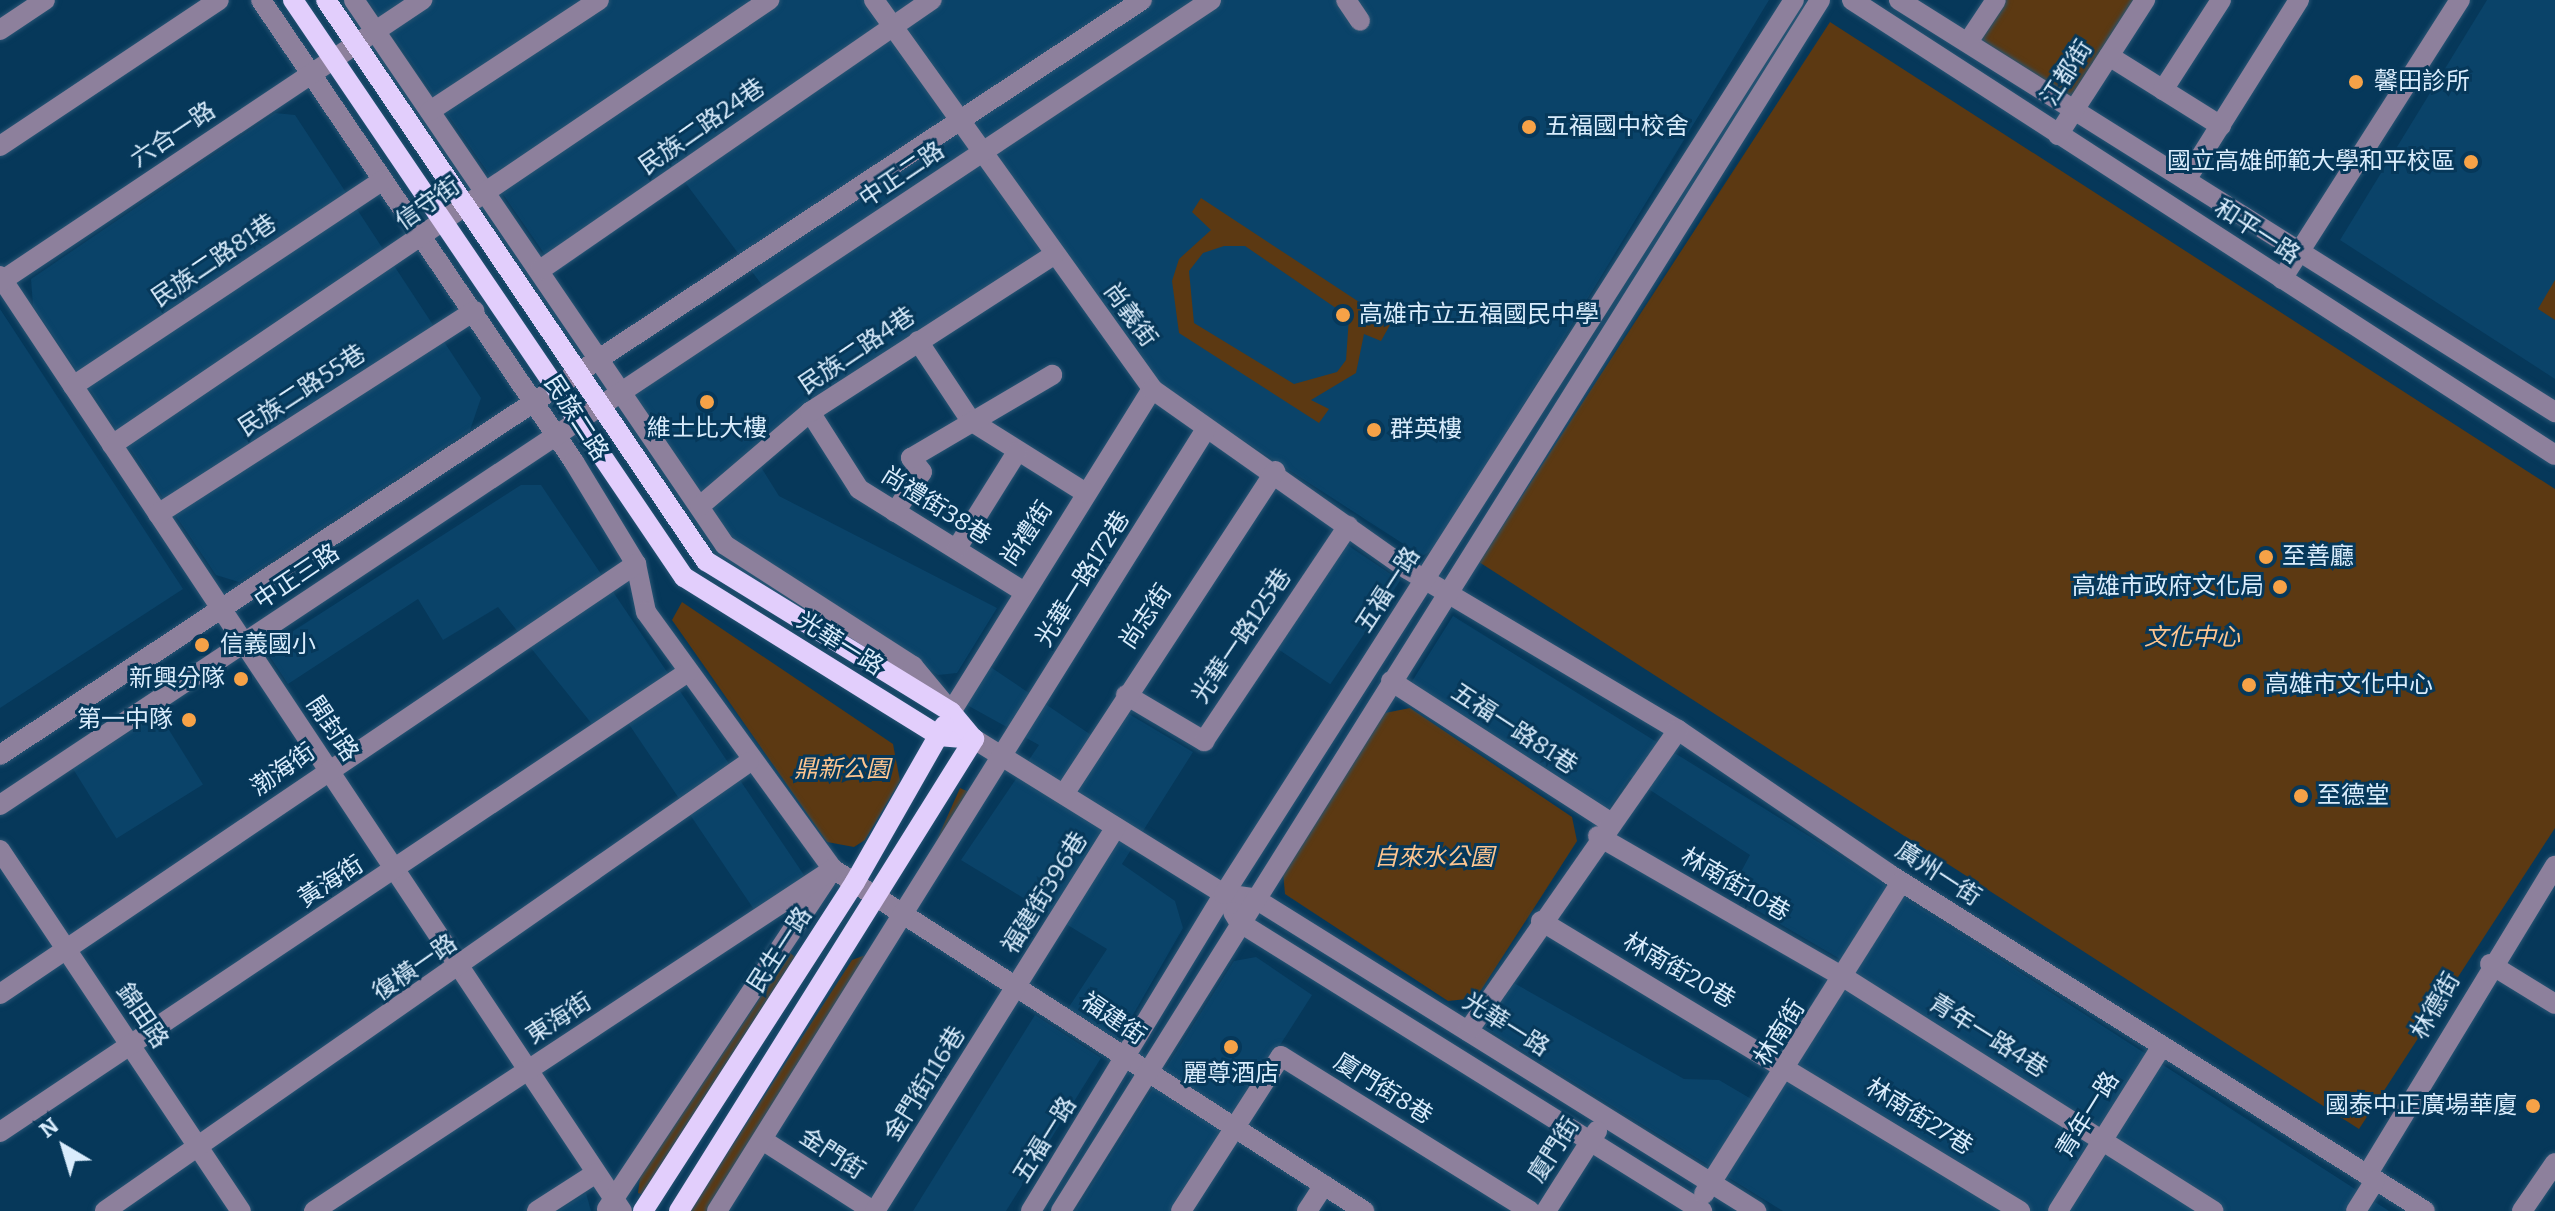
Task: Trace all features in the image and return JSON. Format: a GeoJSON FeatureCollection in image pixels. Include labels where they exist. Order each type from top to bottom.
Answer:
{"type":"FeatureCollection","features":[{"type":"Feature","properties":{"kind":"main road","name":"民族二路"},"geometry":{"type":"LineString","coordinates":[[293,0],[557,381],[684,577]]}},
{"type":"Feature","properties":{"kind":"main road","name":"民族二路"},"geometry":{"type":"LineString","coordinates":[[326,0],[464,211],[576,368],[706,561]]}},
{"type":"Feature","properties":{"kind":"main road","name":"光華一路"},"geometry":{"type":"LineString","coordinates":[[706,561],[951,712],[974,739]]}},
{"type":"Feature","properties":{"kind":"main road","name":"光華一路"},"geometry":{"type":"LineString","coordinates":[[684,577],[939,736],[974,739]]}},
{"type":"Feature","properties":{"kind":"main road","name":"民生一路"},"geometry":{"type":"LineString","coordinates":[[643,1211],[855,882],[951,712]]}},
{"type":"Feature","properties":{"kind":"main road"},"geometry":{"type":"LineString","coordinates":[[679,1211],[879,897],[974,739]]}},
{"type":"Feature","properties":{"kind":"street"},"geometry":{"type":"LineString","coordinates":[[0,30],[45,0]]}},
{"type":"Feature","properties":{"kind":"street"},"geometry":{"type":"LineString","coordinates":[[0,146],[219,0]]}},
{"type":"Feature","properties":{"kind":"street","name":"民族二路"},"geometry":{"type":"LineString","coordinates":[[261,0],[557,436],[636,564],[646,612],[749,762],[833,869]]}},
{"type":"Feature","properties":{"kind":"street"},"geometry":{"type":"LineString","coordinates":[[354,0],[700,506]]}},
{"type":"Feature","properties":{"kind":"street","name":"六合一路"},"geometry":{"type":"LineString","coordinates":[[1,279],[422,0]]}},
{"type":"Feature","properties":{"kind":"street"},"geometry":{"type":"LineString","coordinates":[[430,111],[599,0]]}},
{"type":"Feature","properties":{"kind":"street","name":"信守街"},"geometry":{"type":"LineString","coordinates":[[112,445],[424,239],[769,0]]}},
{"type":"Feature","properties":{"kind":"street","name":"尚義街"},"geometry":{"type":"LineString","coordinates":[[874,0],[1152,389],[1206,429],[1275,471],[1425,579]]}},
{"type":"Feature","properties":{"kind":"street","name":"民族二路24巷"},"geometry":{"type":"LineString","coordinates":[[540,270],[932,0]]}},
{"type":"Feature","properties":{"kind":"street","name":"中正二路"},"geometry":{"type":"LineString","coordinates":[[598,354],[1142,0]]}},
{"type":"Feature","properties":{"kind":"street","name":"中正二路"},"geometry":{"type":"LineString","coordinates":[[622,392],[1211,0]]}},
{"type":"Feature","properties":{"kind":"street"},"geometry":{"type":"LineString","coordinates":[[1346,0],[1360,21]]}},
{"type":"Feature","properties":{"kind":"street","name":"五福一路"},"geometry":{"type":"LineString","coordinates":[[1031,1211],[1126,1060],[1224,894],[1794,0]]}},
{"type":"Feature","properties":{"kind":"street","name":"五福一路"},"geometry":{"type":"LineString","coordinates":[[1061,1211],[1149,1074],[1254,898],[1820,0]]}},
{"type":"Feature","properties":{"kind":"street","name":"和平一路"},"geometry":{"type":"LineString","coordinates":[[1852,0],[2555,455]]}},
{"type":"Feature","properties":{"kind":"street","name":"和平一路"},"geometry":{"type":"LineString","coordinates":[[1899,0],[2302,249],[2555,412]]}},
{"type":"Feature","properties":{"kind":"street"},"geometry":{"type":"LineString","coordinates":[[1968,42],[1996,0]]}},
{"type":"Feature","properties":{"kind":"street","name":"江都街"},"geometry":{"type":"LineString","coordinates":[[2058,135],[2145,0]]}},
{"type":"Feature","properties":{"kind":"street"},"geometry":{"type":"LineString","coordinates":[[2163,90],[2221,0]]}},
{"type":"Feature","properties":{"kind":"street"},"geometry":{"type":"LineString","coordinates":[[2186,180],[2299,0]]}},
{"type":"Feature","properties":{"kind":"street"},"geometry":{"type":"LineString","coordinates":[[2282,279],[2460,0]]}},
{"type":"Feature","properties":{"kind":"street"},"geometry":{"type":"LineString","coordinates":[[2109,56],[2221,126]]}},
{"type":"Feature","properties":{"kind":"street","name":"民族二路81巷"},"geometry":{"type":"LineString","coordinates":[[73,386],[383,180]]}},
{"type":"Feature","properties":{"kind":"street","name":"民族二路4巷"},"geometry":{"type":"LineString","coordinates":[[700,506],[810,412],[1054,255]]}},
{"type":"Feature","properties":{"kind":"street","name":"開封路"},"geometry":{"type":"LineString","coordinates":[[1,279],[596,1173],[613,1207]]}},
{"type":"Feature","properties":{"kind":"street","name":"民族二路55巷"},"geometry":{"type":"LineString","coordinates":[[158,514],[474,311]]}},
{"type":"Feature","properties":{"kind":"street"},"geometry":{"type":"LineString","coordinates":[[918,341],[971,421],[1086,493]]}},
{"type":"Feature","properties":{"kind":"street","name":"中正三路"},"geometry":{"type":"LineString","coordinates":[[0,755],[598,354]]}},
{"type":"Feature","properties":{"kind":"street"},"geometry":{"type":"LineString","coordinates":[[895,512],[922,472],[911,458],[1052,375]]}},
{"type":"Feature","properties":{"kind":"street","name":"尚禮街"},"geometry":{"type":"LineString","coordinates":[[951,712],[1021,590],[1152,389]]}},
{"type":"Feature","properties":{"kind":"street","name":"中正三路"},"geometry":{"type":"LineString","coordinates":[[0,805],[622,392]]}},
{"type":"Feature","properties":{"kind":"street","name":"尚禮街38巷"},"geometry":{"type":"LineString","coordinates":[[810,412],[859,489],[1021,590]]}},
{"type":"Feature","properties":{"kind":"street","name":"光華一路172巷"},"geometry":{"type":"LineString","coordinates":[[1004,757],[1206,429]]}},
{"type":"Feature","properties":{"kind":"street"},"geometry":{"type":"LineString","coordinates":[[957,548],[1017,452]]}},
{"type":"Feature","properties":{"kind":"street","name":"尚志街"},"geometry":{"type":"LineString","coordinates":[[1064,794],[1275,471]]}},
{"type":"Feature","properties":{"kind":"street","name":"光華一路"},"geometry":{"type":"LineString","coordinates":[[700,506],[725,545],[913,666],[951,712]]}},
{"type":"Feature","properties":{"kind":"street","name":"光華一路125巷"},"geometry":{"type":"LineString","coordinates":[[1126,695],[1204,741],[1348,526]]}},
{"type":"Feature","properties":{"kind":"street","name":"渤海街"},"geometry":{"type":"LineString","coordinates":[[0,994],[636,564]]}},
{"type":"Feature","properties":{"kind":"street","name":"廣州一街"},"geometry":{"type":"LineString","coordinates":[[1425,579],[1448,589],[1678,730],[1901,882],[2425,1211]]}},
{"type":"Feature","properties":{"kind":"street","name":"黃海街"},"geometry":{"type":"LineString","coordinates":[[0,1132],[396,871],[688,672]]}},
{"type":"Feature","properties":{"kind":"street","name":"五福一路81巷"},"geometry":{"type":"LineString","coordinates":[[1391,681],[1603,829]]}},
{"type":"Feature","properties":{"kind":"street"},"geometry":{"type":"LineString","coordinates":[[1468,1031],[1603,829],[1678,730]]}},
{"type":"Feature","properties":{"kind":"street","name":"光華一路"},"geometry":{"type":"LineString","coordinates":[[974,739],[1224,894],[1254,898],[1756,1211]]}},
{"type":"Feature","properties":{"kind":"street"},"geometry":{"type":"LineString","coordinates":[[717,1211],[909,914],[1004,757]]}},
{"type":"Feature","properties":{"kind":"street","name":"復橫一路"},"geometry":{"type":"LineString","coordinates":[[105,1211],[200,1150],[749,762]]}},
{"type":"Feature","properties":{"kind":"street","name":"福建街396巷"},"geometry":{"type":"LineString","coordinates":[[1018,986],[1116,827]]}},
{"type":"Feature","properties":{"kind":"street","name":"林南街10巷"},"geometry":{"type":"LineString","coordinates":[[1603,829],[1845,978]]}},
{"type":"Feature","properties":{"kind":"street","name":"錦田路"},"geometry":{"type":"LineString","coordinates":[[0,850],[241,1211]]}},
{"type":"Feature","properties":{"kind":"street","name":"林德街"},"geometry":{"type":"LineString","coordinates":[[2356,1211],[2371,1178],[2490,964],[2555,866]]}},
{"type":"Feature","properties":{"kind":"street","name":"福建街"},"geometry":{"type":"LineString","coordinates":[[833,869],[909,914],[1126,1060],[1364,1211]]}},
{"type":"Feature","properties":{"kind":"street","name":"東海街"},"geometry":{"type":"LineString","coordinates":[[314,1211],[833,869]]}},
{"type":"Feature","properties":{"kind":"street","name":"民生一路"},"geometry":{"type":"LineString","coordinates":[[613,1207],[833,869]]}},
{"type":"Feature","properties":{"kind":"street","name":"林南街"},"geometry":{"type":"LineString","coordinates":[[1698,1209],[1711,1183],[1790,1067],[1901,882]]}},
{"type":"Feature","properties":{"kind":"street"},"geometry":{"type":"LineString","coordinates":[[1224,894],[1239,922],[1698,1209]]}},
{"type":"Feature","properties":{"kind":"street","name":"林南街20巷"},"geometry":{"type":"LineString","coordinates":[[1541,921],[1790,1067]]}},
{"type":"Feature","properties":{"kind":"street"},"geometry":{"type":"LineString","coordinates":[[2490,964],[2555,1004]]}},
{"type":"Feature","properties":{"kind":"street","name":"青年一路4巷"},"geometry":{"type":"LineString","coordinates":[[1845,978],[2105,1138],[2214,1211]]}},
{"type":"Feature","properties":{"kind":"street","name":"金門街116巷"},"geometry":{"type":"LineString","coordinates":[[874,1211],[1018,986]]}},
{"type":"Feature","properties":{"kind":"street","name":"青年一路"},"geometry":{"type":"LineString","coordinates":[[2058,1211],[2162,1046]]}},
{"type":"Feature","properties":{"kind":"street","name":"廈門街8巷"},"geometry":{"type":"LineString","coordinates":[[1233,1127],[1281,1056],[1530,1211]]}},
{"type":"Feature","properties":{"kind":"street","name":"林南街27巷"},"geometry":{"type":"LineString","coordinates":[[1790,1067],[2020,1211]]}},
{"type":"Feature","properties":{"kind":"street","name":"廈門街"},"geometry":{"type":"LineString","coordinates":[[1546,1211],[1606,1118]]}},
{"type":"Feature","properties":{"kind":"street"},"geometry":{"type":"LineString","coordinates":[[1181,1211],[1233,1127]]}},
{"type":"Feature","properties":{"kind":"street","name":"金門街"},"geometry":{"type":"LineString","coordinates":[[764,1141],[874,1211]]}},
{"type":"Feature","properties":{"kind":"street"},"geometry":{"type":"LineString","coordinates":[[2522,1211],[2555,1163]]}},
{"type":"Feature","properties":{"kind":"street"},"geometry":{"type":"LineString","coordinates":[[537,1211],[596,1173]]}},
{"type":"Feature","properties":{"kind":"street"},"geometry":{"type":"LineString","coordinates":[[1307,1211],[1324,1185]]}},
{"type":"Feature","properties":{"kind":"shaded area"},"geometry":{"type":"Polygon","coordinates":[[[368,0],[1769,0],[1436,548],[1422,556],[1156,384],[1058,246],[701,496],[631,395],[774,301],[684,181],[557,272],[368,0]]]}},
{"type":"Feature","properties":{"kind":"shaded area","name":"國立高雄師範大學和平校區"},"geometry":{"type":"Polygon","coordinates":[[[2487,0],[2555,0],[2555,379],[2340,240],[2487,0]]]}},
{"type":"Feature","properties":{"kind":"shaded area"},"geometry":{"type":"Polygon","coordinates":[[[275,113],[295,115],[481,398],[470,430],[239,582],[216,575],[33,306],[31,279],[275,113]]]}},
{"type":"Feature","properties":{"kind":"shaded area"},"geometry":{"type":"Polygon","coordinates":[[[0,309],[183,589],[0,708],[0,309]]]}},
{"type":"Feature","properties":{"kind":"shaded area"},"geometry":{"type":"Polygon","coordinates":[[[759,464],[779,496],[997,608],[957,673],[938,675],[729,540],[708,509],[759,464]]]}},
{"type":"Feature","properties":{"kind":"shaded area"},"geometry":{"type":"Polygon","coordinates":[[[521,485],[541,485],[806,878],[755,911],[620,711],[592,724],[498,607],[443,640],[418,599],[288,684],[265,649],[521,485]]]}},
{"type":"Feature","properties":{"kind":"shaded area"},"geometry":{"type":"Polygon","coordinates":[[[1343,542],[1400,581],[1330,684],[1273,646],[1343,542]]]}},
{"type":"Feature","properties":{"kind":"shaded area"},"geometry":{"type":"Polygon","coordinates":[[[1453,616],[1812,838],[2389,1211],[1783,1211],[1484,1027],[1514,983],[1684,1079],[1719,1080],[1758,1103],[1847,963],[1729,894],[1750,855],[1630,777],[1606,813],[1411,683],[1453,616]]]}},
{"type":"Feature","properties":{"kind":"shaded area"},"geometry":{"type":"Polygon","coordinates":[[[989,666],[1106,745],[1124,711],[1193,752],[1122,864],[1175,901],[1183,928],[1118,1041],[1067,1010],[1107,949],[961,860],[1039,745],[967,705],[989,666]]]}},
{"type":"Feature","properties":{"kind":"shaded area"},"geometry":{"type":"Polygon","coordinates":[[[159,714],[203,784],[116,838],[72,768],[159,714]]]}},
{"type":"Feature","properties":{"kind":"shaded area"},"geometry":{"type":"Polygon","coordinates":[[[1256,957],[1312,995],[1174,1211],[1075,1211],[1234,961],[1256,957]]]}},
{"type":"Feature","properties":{"kind":"shaded area"},"geometry":{"type":"Polygon","coordinates":[[[1035,1015],[1101,1058],[1006,1211],[913,1211],[1035,1015]]]}},
{"type":"Feature","properties":{"kind":"shaded area"},"geometry":{"type":"Polygon","coordinates":[[[586,1193],[591,1211],[558,1211],[586,1193]]]}},
{"type":"Feature","properties":{"kind":"green space"},"geometry":{"type":"Polygon","coordinates":[[[2002,0],[2136,0],[2072,99],[1977,37],[2002,0]]]}},
{"type":"Feature","properties":{"kind":"green space","name":"文化中心"},"geometry":{"type":"Polygon","coordinates":[[[1830,22],[2555,489],[2555,828],[2359,1129],[1479,562],[1830,22]]]}},
{"type":"Feature","properties":{"kind":"green space"},"geometry":{"type":"Polygon","coordinates":[[[1201,198],[1391,323],[1381,341],[1364,334],[1356,373],[1311,400],[1329,409],[1319,423],[1179,333],[1172,281],[1179,259],[1211,230],[1192,212],[1201,198]],[[1224,246],[1203,253],[1189,271],[1194,323],[1294,384],[1337,372],[1346,360],[1349,317],[1245,246],[1224,246]]]}},
{"type":"Feature","properties":{"kind":"green space"},"geometry":{"type":"Polygon","coordinates":[[[2555,280],[2555,320],[2538,309],[2555,280]]]}},
{"type":"Feature","properties":{"kind":"green space","name":"鼎新公園"},"geometry":{"type":"Polygon","coordinates":[[[682,602],[893,744],[900,781],[865,840],[854,847],[827,842],[672,620],[682,602]]]}},
{"type":"Feature","properties":{"kind":"green space","name":"自來水公園"},"geometry":{"type":"Polygon","coordinates":[[[1410,708],[1572,817],[1577,841],[1476,998],[1448,1001],[1285,894],[1283,872],[1385,713],[1410,708]]]}},
{"type":"Feature","properties":{"kind":"green space"},"geometry":{"type":"Polygon","coordinates":[[[960,788],[971,793],[925,896],[914,891],[960,788]]]}},
{"type":"Feature","properties":{"kind":"green space"},"geometry":{"type":"Polygon","coordinates":[[[790,953],[798,959],[643,1195],[638,1193],[640,1177],[790,953]]]}},
{"type":"Feature","properties":{"kind":"green space"},"geometry":{"type":"Polygon","coordinates":[[[871,953],[710,1211],[690,1211],[852,960],[871,953]]]}},
{"type":"Feature","properties":{"kind":"place","name":"馨田診所"},"geometry":{"type":"Point","coordinates":[2356,82]}},
{"type":"Feature","properties":{"kind":"place","name":"五福國中校舍"},"geometry":{"type":"Point","coordinates":[1529,127]}},
{"type":"Feature","properties":{"kind":"place","name":"國立高雄師範大學和平校區"},"geometry":{"type":"Point","coordinates":[2471,162]}},
{"type":"Feature","properties":{"kind":"place","name":"高雄市立五福國民中學"},"geometry":{"type":"Point","coordinates":[1343,315]}},
{"type":"Feature","properties":{"kind":"place","name":"維士比大樓"},"geometry":{"type":"Point","coordinates":[707,402]}},
{"type":"Feature","properties":{"kind":"place","name":"群英樓"},"geometry":{"type":"Point","coordinates":[1374,430]}},
{"type":"Feature","properties":{"kind":"place","name":"至善廳"},"geometry":{"type":"Point","coordinates":[2266,557]}},
{"type":"Feature","properties":{"kind":"place","name":"高雄市政府文化局"},"geometry":{"type":"Point","coordinates":[2280,587]}},
{"type":"Feature","properties":{"kind":"place","name":"信義國小"},"geometry":{"type":"Point","coordinates":[202,645]}},
{"type":"Feature","properties":{"kind":"place","name":"新興分隊"},"geometry":{"type":"Point","coordinates":[241,679]}},
{"type":"Feature","properties":{"kind":"place","name":"高雄市文化中心"},"geometry":{"type":"Point","coordinates":[2249,685]}},
{"type":"Feature","properties":{"kind":"place","name":"第一中隊"},"geometry":{"type":"Point","coordinates":[189,720]}},
{"type":"Feature","properties":{"kind":"place","name":"至德堂"},"geometry":{"type":"Point","coordinates":[2301,796]}},
{"type":"Feature","properties":{"kind":"place","name":"麗尊酒店"},"geometry":{"type":"Point","coordinates":[1231,1047]}},
{"type":"Feature","properties":{"kind":"place","name":"國泰中正廣場華廈"},"geometry":{"type":"Point","coordinates":[2533,1106]}}]}
